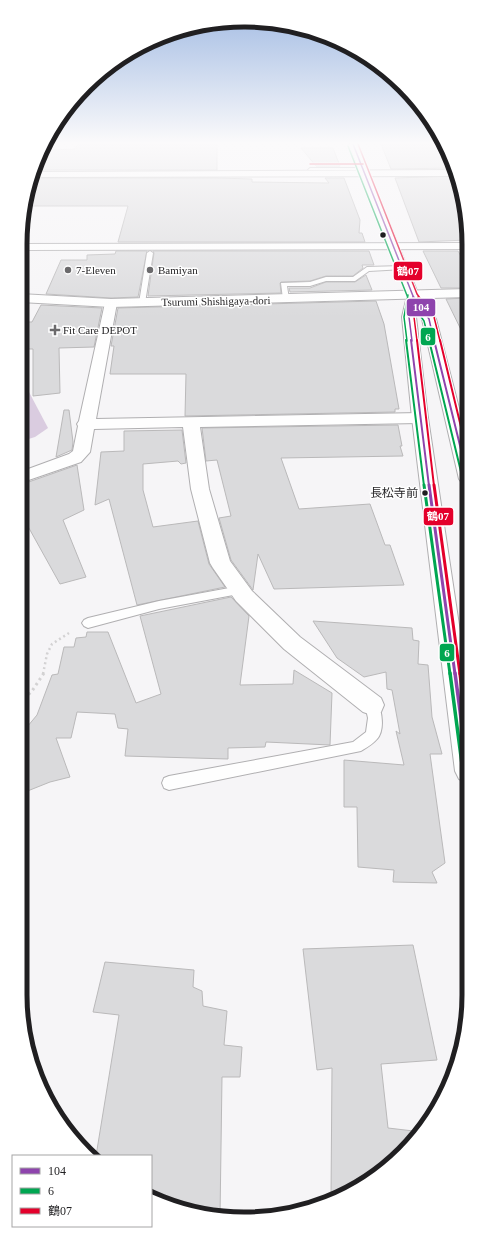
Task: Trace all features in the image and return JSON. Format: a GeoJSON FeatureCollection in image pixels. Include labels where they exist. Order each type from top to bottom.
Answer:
{"type":"FeatureCollection","features":[{"type":"Feature","properties":{"kind":"street"},"geometry":{"type":"LineString","coordinates":[[376,202],[412,296],[429,320],[462,455]]}},
{"type":"Feature","properties":{"kind":"street"},"geometry":{"type":"LineString","coordinates":[[27,247],[462,246]]}},
{"type":"Feature","properties":{"kind":"street","name":"Tsurumi Shishigaya-dori"},"geometry":{"type":"LineString","coordinates":[[27,298],[111,303],[142,303],[462,294]]}},
{"type":"Feature","properties":{"kind":"street"},"geometry":{"type":"LineString","coordinates":[[412,296],[409,317],[420,418],[462,722]]}},
{"type":"Feature","properties":{"kind":"street"},"geometry":{"type":"LineString","coordinates":[[27,475],[75,458],[81,452],[85,424],[111,303]]}},
{"type":"Feature","properties":{"kind":"street"},"geometry":{"type":"LineString","coordinates":[[85,424],[420,418]]}},
{"type":"Feature","properties":{"kind":"street"},"geometry":{"type":"LineString","coordinates":[[192,422],[200,489],[220,563],[244,596],[292,643],[372,705]]}},
{"type":"Feature","properties":{"kind":"lane"},"geometry":{"type":"LineString","coordinates":[[142,303],[150,253]]}},
{"type":"Feature","properties":{"kind":"lane"},"geometry":{"type":"LineString","coordinates":[[286,299],[284,284],[310,284],[326,279],[355,279],[367,269],[402,268]]}},
{"type":"Feature","properties":{"kind":"lane"},"geometry":{"type":"LineString","coordinates":[[88,623],[159,605],[240,590]]}},
{"type":"Feature","properties":{"kind":"lane"},"geometry":{"type":"LineString","coordinates":[[169,783],[356,747],[372,735],[375,718],[372,705]]}},
{"type":"Feature","properties":{"kind":"path"},"geometry":{"type":"LineString","coordinates":[[27,696],[45,671],[47,654],[52,644],[63,636]]}},
{"type":"Feature","properties":{"kind":"shaded area"},"geometry":{"type":"Polygon","coordinates":[[[27,388],[48,428],[35,437],[27,439],[27,388]]]}},
{"type":"Feature","properties":{"kind":"building"},"geometry":{"type":"Polygon","coordinates":[[[31,202],[353,202],[360,220],[359,233],[362,233],[365,242],[118,242],[128,206],[30,206],[31,202]]]}},
{"type":"Feature","properties":{"kind":"building"},"geometry":{"type":"Polygon","coordinates":[[[404,202],[458,202],[462,240],[419,242],[404,202]]]}},
{"type":"Feature","properties":{"kind":"building"},"geometry":{"type":"Polygon","coordinates":[[[116,251],[147,251],[138,297],[111,298],[46,294],[61,260],[87,260],[87,255],[115,254],[116,251]]]}},
{"type":"Feature","properties":{"kind":"building"},"geometry":{"type":"Polygon","coordinates":[[[153,251],[369,251],[374,265],[362,265],[363,268],[353,276],[326,276],[310,281],[281,282],[281,293],[148,296],[154,253],[153,251]]]}},
{"type":"Feature","properties":{"kind":"building"},"geometry":{"type":"Polygon","coordinates":[[[423,251],[458,251],[462,258],[462,288],[441,288],[423,251]]]}},
{"type":"Feature","properties":{"kind":"building"},"geometry":{"type":"Polygon","coordinates":[[[366,275],[372,290],[290,292],[289,288],[310,288],[326,282],[355,282],[366,275]]]}},
{"type":"Feature","properties":{"kind":"building"},"geometry":{"type":"Polygon","coordinates":[[[462,298],[462,332],[446,299],[462,298]]]}},
{"type":"Feature","properties":{"kind":"building"},"geometry":{"type":"Polygon","coordinates":[[[376,301],[384,324],[399,409],[395,409],[395,412],[185,416],[186,374],[110,374],[114,346],[111,346],[118,308],[376,301]]]}},
{"type":"Feature","properties":{"kind":"building"},"geometry":{"type":"Polygon","coordinates":[[[41,305],[102,308],[94,347],[59,348],[60,393],[33,396],[33,349],[27,349],[27,322],[32,322],[41,305]]]}},
{"type":"Feature","properties":{"kind":"building"},"geometry":{"type":"Polygon","coordinates":[[[64,410],[69,410],[73,442],[72,450],[56,457],[64,410]]]}},
{"type":"Feature","properties":{"kind":"building"},"geometry":{"type":"Polygon","coordinates":[[[398,425],[402,446],[400,446],[403,456],[281,458],[299,509],[370,504],[385,545],[390,545],[404,585],[274,589],[258,554],[253,590],[231,560],[219,518],[231,516],[217,460],[206,461],[202,428],[398,425]]]}},
{"type":"Feature","properties":{"kind":"building"},"geometry":{"type":"Polygon","coordinates":[[[182,430],[186,463],[181,464],[178,461],[143,464],[143,490],[153,527],[198,521],[209,564],[225,587],[137,605],[109,499],[95,505],[101,452],[124,451],[124,431],[182,430]]]}},
{"type":"Feature","properties":{"kind":"building"},"geometry":{"type":"Polygon","coordinates":[[[77,465],[84,510],[63,520],[86,577],[60,584],[27,525],[27,483],[77,465]]]}},
{"type":"Feature","properties":{"kind":"building"},"geometry":{"type":"Polygon","coordinates":[[[231,597],[249,616],[240,685],[293,684],[294,670],[332,693],[330,745],[266,742],[265,747],[228,748],[228,759],[125,756],[128,729],[118,728],[115,714],[77,712],[71,738],[56,738],[70,777],[50,782],[27,791],[27,727],[37,715],[52,675],[58,674],[64,647],[74,647],[76,638],[86,637],[87,632],[108,632],[136,703],[161,694],[140,616],[231,597]]]}},
{"type":"Feature","properties":{"kind":"building"},"geometry":{"type":"Polygon","coordinates":[[[313,621],[412,628],[413,640],[419,641],[418,664],[428,665],[432,717],[442,754],[430,754],[445,863],[432,872],[437,883],[393,882],[394,870],[358,867],[357,807],[344,807],[344,760],[404,765],[396,731],[400,734],[392,690],[387,689],[386,672],[364,677],[337,658],[313,621]]]}},
{"type":"Feature","properties":{"kind":"building"},"geometry":{"type":"Polygon","coordinates":[[[413,945],[437,1060],[381,1064],[388,1128],[414,1131],[388,1158],[377,1167],[353,1183],[331,1194],[332,1068],[317,1070],[303,949],[413,945]]]}},
{"type":"Feature","properties":{"kind":"building"},"geometry":{"type":"Polygon","coordinates":[[[105,962],[194,970],[193,987],[202,991],[203,1006],[227,1011],[224,1045],[242,1047],[240,1077],[222,1077],[220,1211],[188,1205],[152,1192],[152,1155],[98,1155],[96,1153],[119,1015],[93,1012],[105,962]]]}},
{"type":"Feature","properties":{"kind":"transit line","name":"6"},"geometry":{"type":"LineString","coordinates":[[370,202],[408,298],[424,321],[462,476]]}},
{"type":"Feature","properties":{"kind":"transit line","name":"104"},"geometry":{"type":"LineString","coordinates":[[376,202],[413,296],[429,319],[462,454]]}},
{"type":"Feature","properties":{"kind":"transit line","name":"鶴07"},"geometry":{"type":"LineString","coordinates":[[381,202],[417,294],[434,317],[462,431]]}},
{"type":"Feature","properties":{"kind":"transit line","name":"6"},"geometry":{"type":"LineString","coordinates":[[408,295],[404,317],[415,419],[462,765]]}},
{"type":"Feature","properties":{"kind":"transit line","name":"104"},"geometry":{"type":"LineString","coordinates":[[413,296],[409,317],[420,418],[462,727]]}},
{"type":"Feature","properties":{"kind":"transit line","name":"鶴07"},"geometry":{"type":"LineString","coordinates":[[418,297],[414,317],[425,417],[462,691]]}},
{"type":"Feature","properties":{"kind":"place","name":"7-Eleven"},"geometry":{"type":"Point","coordinates":[68,270]}},
{"type":"Feature","properties":{"kind":"place","name":"Bamiyan"},"geometry":{"type":"Point","coordinates":[150,270]}},
{"type":"Feature","properties":{"kind":"place","name":"Fit Care DEPOT"},"geometry":{"type":"Point","coordinates":[55,330]}},
{"type":"Feature","properties":{"kind":"place","name":"長松寺前"},"geometry":{"type":"Point","coordinates":[425,493]}}]}
